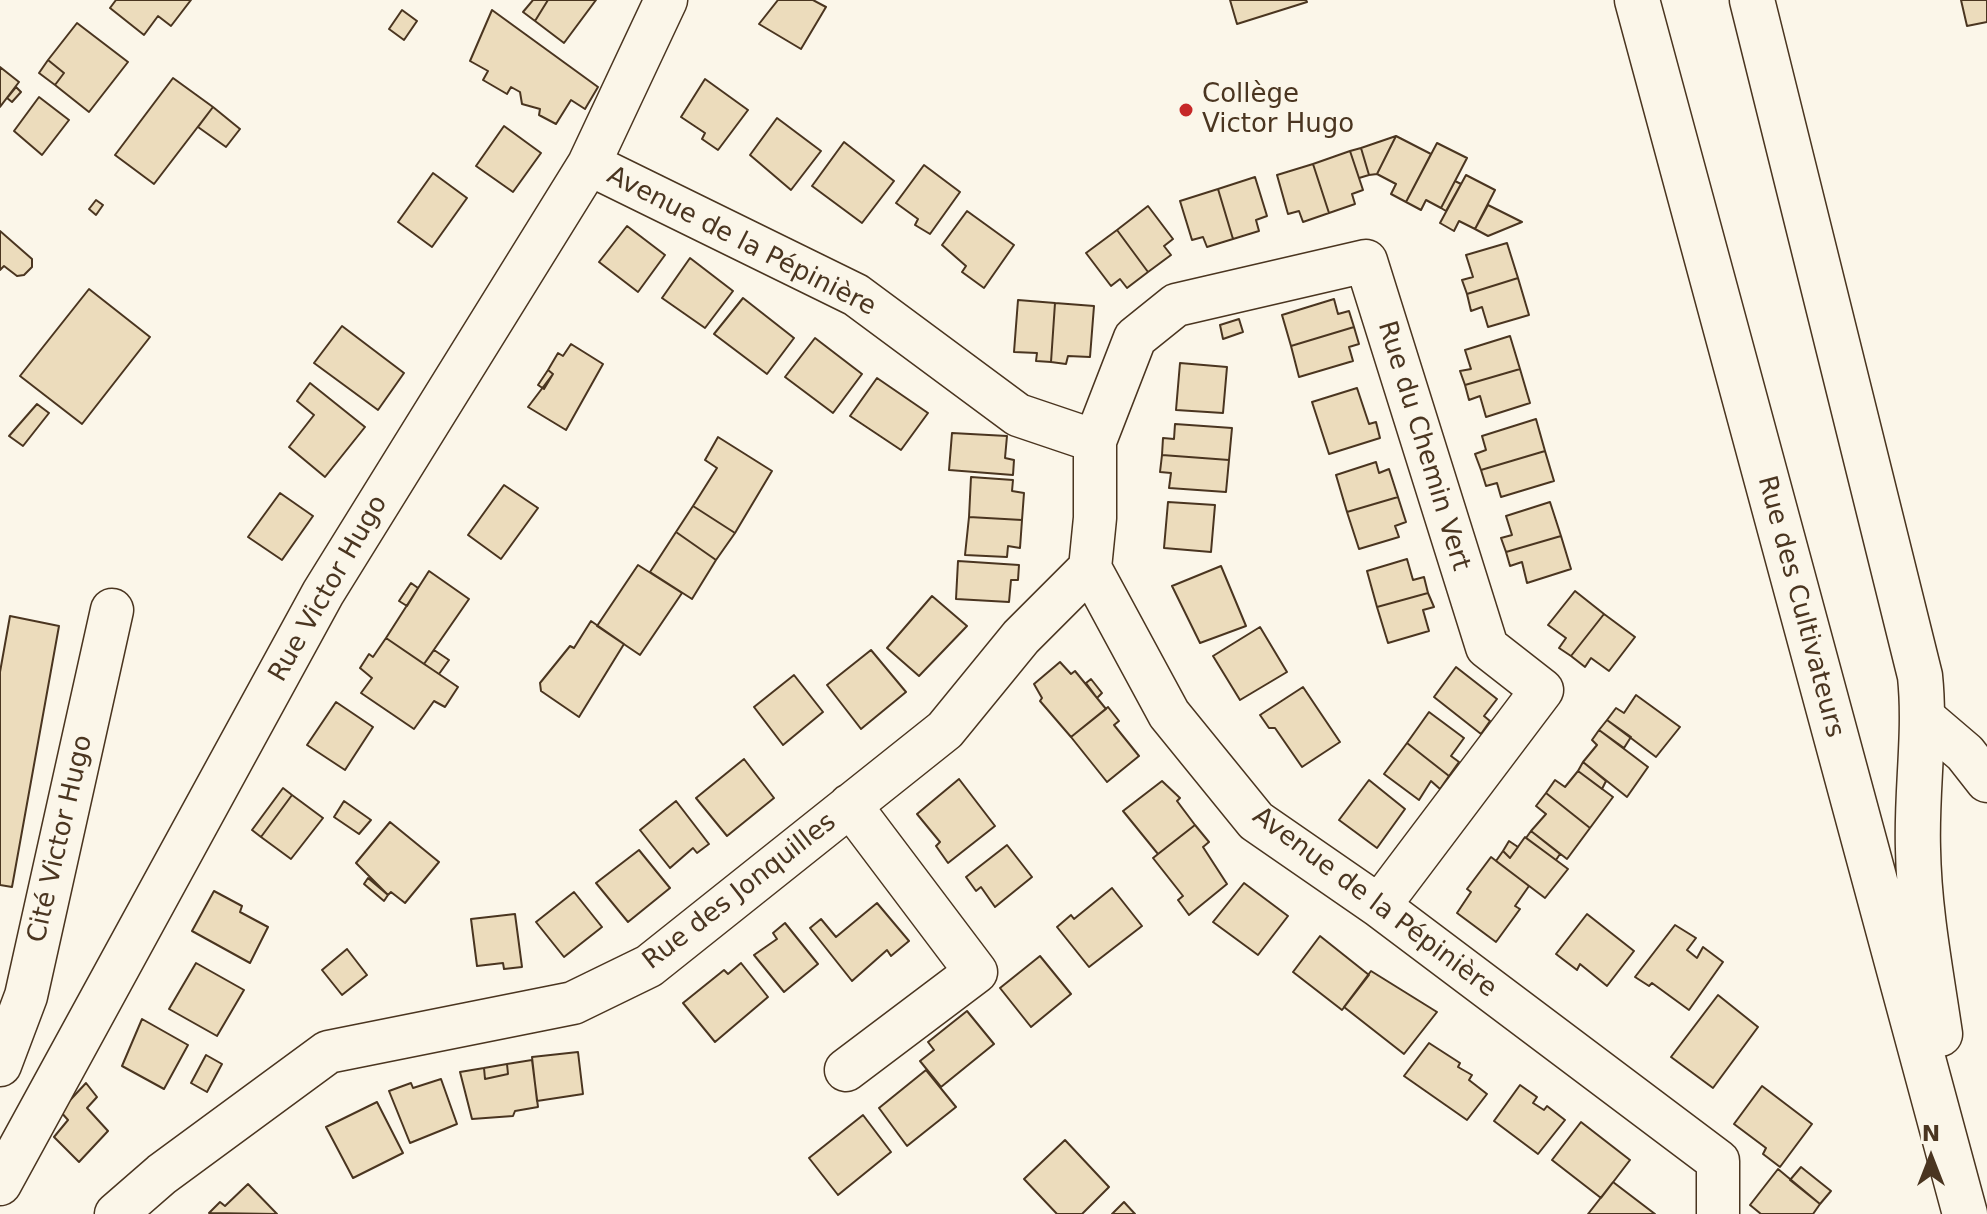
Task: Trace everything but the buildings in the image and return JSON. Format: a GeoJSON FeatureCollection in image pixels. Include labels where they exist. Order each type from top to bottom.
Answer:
{"type":"FeatureCollection","features":[{"type":"Feature","properties":{"kind":"main road"},"geometry":{"type":"LineString","coordinates":[[1615,0],[1836,742]]}},
{"type":"Feature","properties":{"kind":"main road","name":"Rue des Cultivateurs"},"geometry":{"type":"LineString","coordinates":[[1637,0],[1966,1214]]}},
{"type":"Feature","properties":{"kind":"main road"},"geometry":{"type":"LineString","coordinates":[[1752,0],[1920,676],[1924,718],[1918,798],[1920,895],[1966,1214]]}},
{"type":"Feature","properties":{"kind":"street","name":"Rue Victor Hugo"},"geometry":{"type":"LineString","coordinates":[[0,1184],[323,593],[589,164],[666,0]]}},
{"type":"Feature","properties":{"kind":"street","name":"Avenue de la Pépinière"},"geometry":{"type":"LineString","coordinates":[[589,164],[856,295],[1018,415],[1095,441]]}},
{"type":"Feature","properties":{"kind":"street","name":"Rue du Chemin Vert"},"geometry":{"type":"LineString","coordinates":[[1095,441],[1135,338],[1176,305],[1366,261],[1487,647],[1542,690],[1379,906]]}},
{"type":"Feature","properties":{"kind":"street"},"geometry":{"type":"LineString","coordinates":[[1090,568],[1095,518],[1095,441]]}},
{"type":"Feature","properties":{"kind":"street","name":"Avenue de la Pépinière"},"geometry":{"type":"LineString","coordinates":[[1090,568],[1169,714],[1256,821],[1379,906],[1718,1161],[1718,1214]]}},
{"type":"Feature","properties":{"kind":"street","name":"Rue des Jonquilles"},"geometry":{"type":"LineString","coordinates":[[116,1214],[162,1174],[328,1052],[573,1003],[649,966],[945,730],[1021,637],[1090,568]]}},
{"type":"Feature","properties":{"kind":"street","name":"Cité Victor Hugo"},"geometry":{"type":"LineString","coordinates":[[0,1065],[26,996],[112,610]]}},
{"type":"Feature","properties":{"kind":"street"},"geometry":{"type":"LineString","coordinates":[[1924,718],[1965,753],[1987,781]]}},
{"type":"Feature","properties":{"kind":"street"},"geometry":{"type":"LineString","coordinates":[[846,1070],[976,972],[850,805]]}},
{"type":"Feature","properties":{"kind":"place","name":"Collège Victor Hugo"},"geometry":{"type":"Point","coordinates":[1186,110]}}]}
